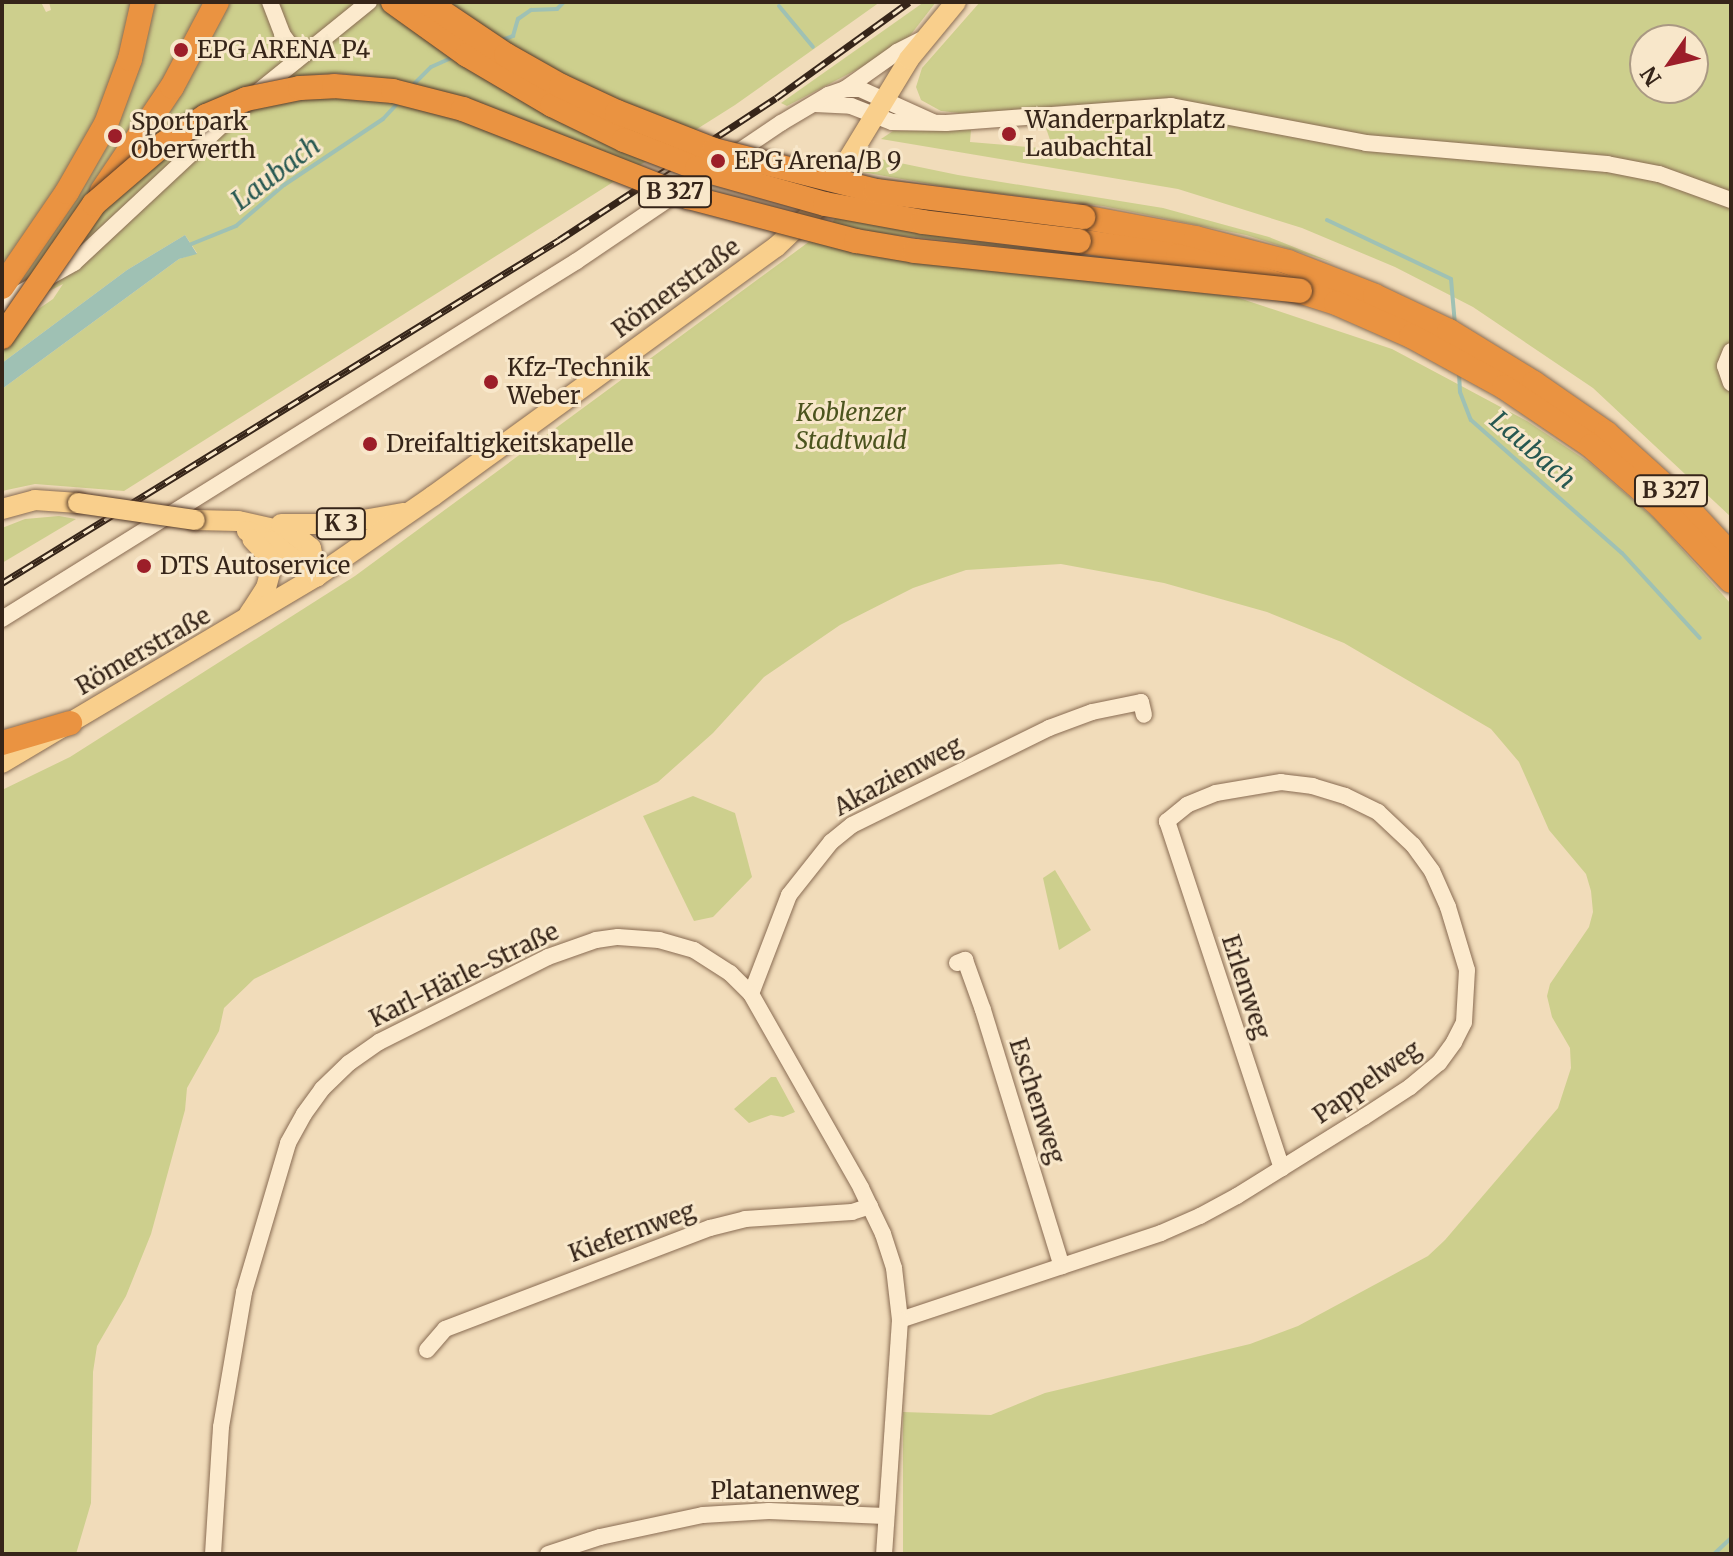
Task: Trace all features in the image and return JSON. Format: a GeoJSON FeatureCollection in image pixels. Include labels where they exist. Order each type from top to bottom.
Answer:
{"type":"FeatureCollection","features":[{"type":"Feature","properties":{"kind":"highway"},"geometry":{"type":"LineString","coordinates":[[2,287],[67,192],[106,124],[130,59],[143,2]]}},
{"type":"Feature","properties":{"kind":"highway","name":"B 327"},"geometry":{"type":"LineString","coordinates":[[2,337],[172,87],[217,2]]}},
{"type":"Feature","properties":{"kind":"highway","name":"B 327"},"geometry":{"type":"LineString","coordinates":[[393,2],[467,55],[552,105],[648,150],[723,177],[825,204],[923,222],[1178,256],[1300,291],[1411,336],[1558,422],[1660,506],[1731,581]]}},
{"type":"Feature","properties":{"kind":"highway","name":"B 327"},"geometry":{"type":"LineString","coordinates":[[427,2],[506,55],[586,98],[752,162],[876,191],[1083,217],[1196,238],[1288,262],[1364,291],[1449,331],[1576,411],[1657,478],[1731,555]]}},
{"type":"Feature","properties":{"kind":"highway","name":"B 327"},"geometry":{"type":"LineString","coordinates":[[94,204],[165,143],[227,106],[300,88],[370,88],[463,109],[688,197],[856,241],[915,251],[1300,291]]}},
{"type":"Feature","properties":{"kind":"highway"},"geometry":{"type":"LineString","coordinates":[[2,743],[70,723]]}},
{"type":"Feature","properties":{"kind":"main road","name":"Römerstraße"},"geometry":{"type":"LineString","coordinates":[[2,763],[317,576],[412,511],[792,234],[821,204],[923,39],[956,2]]}},
{"type":"Feature","properties":{"kind":"main road","name":"K 3"},"geometry":{"type":"LineString","coordinates":[[2,509],[35,500],[78,503],[239,529],[270,541],[317,576]]}},
{"type":"Feature","properties":{"kind":"main road","name":"K 3"},"geometry":{"type":"LineString","coordinates":[[269,527],[340,524],[412,511]]}},
{"type":"Feature","properties":{"kind":"main road","name":"K 3"},"geometry":{"type":"LineString","coordinates":[[195,520],[212,518],[292,533],[307,543],[314,554],[317,576]]}},
{"type":"Feature","properties":{"kind":"main road"},"geometry":{"type":"LineString","coordinates":[[239,529],[263,548],[271,569],[266,588],[245,621]]}},
{"type":"Feature","properties":{"kind":"street"},"geometry":{"type":"LineString","coordinates":[[270,2],[285,40],[302,54]]}},
{"type":"Feature","properties":{"kind":"street"},"geometry":{"type":"LineString","coordinates":[[2,303],[74,263],[302,54],[316,35],[357,2]]}},
{"type":"Feature","properties":{"kind":"street"},"geometry":{"type":"LineString","coordinates":[[302,54],[323,43],[369,2]]}},
{"type":"Feature","properties":{"kind":"street"},"geometry":{"type":"LineString","coordinates":[[2,619],[577,261],[814,104],[845,89],[897,52],[923,39]]}},
{"type":"Feature","properties":{"kind":"street"},"geometry":{"type":"LineString","coordinates":[[845,89],[864,90],[892,122],[1171,106],[1380,145],[1607,164],[1659,174],[1731,200]]}},
{"type":"Feature","properties":{"kind":"street"},"geometry":{"type":"LineString","coordinates":[[814,104],[879,106]]}},
{"type":"Feature","properties":{"kind":"street"},"geometry":{"type":"LineString","coordinates":[[1731,351],[1725,366],[1731,383]]}},
{"type":"Feature","properties":{"kind":"street","name":"Akazienweg"},"geometry":{"type":"LineString","coordinates":[[751,994],[789,895],[822,852],[852,825],[1049,728],[1092,712],[1141,702],[1144,715]]}},
{"type":"Feature","properties":{"kind":"street","name":"Pappelweg"},"geometry":{"type":"LineString","coordinates":[[900,1320],[1200,1216],[1282,1168],[1425,1076],[1454,1042],[1464,1022],[1467,970],[1448,907],[1432,871],[1414,846],[1378,812],[1345,796],[1313,786],[1254,784],[1187,805],[1167,821]]}},
{"type":"Feature","properties":{"kind":"street","name":"Erlenweg"},"geometry":{"type":"LineString","coordinates":[[1167,821],[1282,1168]]}},
{"type":"Feature","properties":{"kind":"street","name":"Karl-Härle-Straße"},"geometry":{"type":"LineString","coordinates":[[213,1554],[221,1427],[244,1292],[288,1143],[322,1089],[349,1063],[379,1042],[548,957],[596,940],[639,938],[694,950],[730,973],[751,994],[870,1206],[894,1268],[900,1320],[884,1554]]}},
{"type":"Feature","properties":{"kind":"street","name":"Eschenweg"},"geometry":{"type":"LineString","coordinates":[[957,963],[965,960],[983,1010],[1062,1266]]}},
{"type":"Feature","properties":{"kind":"street","name":"Kiefernweg"},"geometry":{"type":"LineString","coordinates":[[427,1350],[445,1329],[710,1228],[745,1219],[852,1212],[870,1206]]}},
{"type":"Feature","properties":{"kind":"street","name":"Platanenweg"},"geometry":{"type":"LineString","coordinates":[[548,1554],[600,1537],[703,1515],[769,1511],[885,1516]]}},
{"type":"Feature","properties":{"kind":"green space"},"geometry":{"type":"Polygon","coordinates":[[[2,2],[41,2],[46,12],[51,10],[49,2],[880,2],[735,105],[124,491],[35,484],[2,491],[2,389],[179,259],[197,253],[185,235],[127,270],[2,363],[2,334],[53,299],[63,284],[2,315],[2,2]],[[337,73],[297,76],[264,104],[350,95],[375,77],[337,73]]]}},
{"type":"Feature","properties":{"kind":"green space"},"geometry":{"type":"Polygon","coordinates":[[[924,2],[936,2],[902,46],[787,106],[781,103],[924,2]]]}},
{"type":"Feature","properties":{"kind":"green space"},"geometry":{"type":"Polygon","coordinates":[[[980,2],[1731,2],[1731,517],[1593,388],[1473,307],[1395,267],[1302,228],[1178,189],[881,139],[893,131],[971,130],[970,142],[1053,149],[1044,122],[941,111],[921,100],[916,87],[922,68],[980,2]]]}},
{"type":"Feature","properties":{"kind":"green space"},"geometry":{"type":"Polygon","coordinates":[[[871,157],[958,175],[1163,208],[1269,237],[1334,263],[1246,235],[1103,206],[947,187],[862,172],[871,157]]]}},
{"type":"Feature","properties":{"kind":"green space"},"geometry":{"type":"Polygon","coordinates":[[[836,217],[944,237],[1079,255],[877,233],[832,223],[836,217]]]}},
{"type":"Feature","properties":{"kind":"green space","name":"Koblenzer Stadtwald"},"geometry":{"type":"Polygon","coordinates":[[[810,241],[853,251],[1236,297],[1392,349],[1527,421],[1590,463],[1655,519],[1731,604],[1731,1554],[903,1554],[903,1412],[991,1415],[1045,1393],[1250,1344],[1298,1326],[1428,1256],[1445,1240],[1558,1108],[1571,1068],[1570,1048],[1552,1017],[1547,996],[1550,984],[1589,927],[1593,912],[1591,891],[1586,874],[1549,830],[1519,762],[1491,729],[1344,643],[1267,612],[1164,583],[1061,564],[966,570],[913,588],[840,625],[764,677],[713,733],[658,782],[254,979],[224,1008],[219,1031],[187,1088],[185,1110],[151,1234],[126,1296],[97,1346],[93,1372],[91,1503],[76,1554],[2,1554],[2,790],[70,757],[355,576],[810,241]]]}},
{"type":"Feature","properties":{"kind":"green space"},"geometry":{"type":"Polygon","coordinates":[[[59,516],[76,519],[2,563],[2,528],[25,519],[59,516]]]}},
{"type":"Feature","properties":{"kind":"green space"},"geometry":{"type":"Polygon","coordinates":[[[693,796],[735,813],[752,877],[713,917],[694,921],[643,816],[693,796]]]}},
{"type":"Feature","properties":{"kind":"green space"},"geometry":{"type":"Polygon","coordinates":[[[1055,870],[1091,930],[1059,950],[1043,878],[1055,870]]]}},
{"type":"Feature","properties":{"kind":"green space"},"geometry":{"type":"Polygon","coordinates":[[[771,1077],[776,1077],[795,1112],[783,1117],[771,1115],[749,1123],[734,1109],[771,1077]]]}},
{"type":"Feature","properties":{"kind":"shaded area"},"geometry":{"type":"Polygon","coordinates":[[[185,235],[197,254],[179,259],[2,389],[2,363],[127,270],[185,235]]]}},
{"type":"Feature","properties":{"kind":"waterway","name":"Laubach"},"geometry":{"type":"LineString","coordinates":[[502,40],[513,36],[518,19],[531,10],[557,9],[564,2]]}},
{"type":"Feature","properties":{"kind":"waterway","name":"Laubach"},"geometry":{"type":"LineString","coordinates":[[578,2],[603,2]]}},
{"type":"Feature","properties":{"kind":"waterway","name":"Laubach"},"geometry":{"type":"LineString","coordinates":[[779,6],[813,47]]}},
{"type":"Feature","properties":{"kind":"waterway","name":"Laubach"},"geometry":{"type":"LineString","coordinates":[[411,87],[431,67],[456,56]]}},
{"type":"Feature","properties":{"kind":"waterway","name":"Laubach"},"geometry":{"type":"LineString","coordinates":[[189,245],[236,226],[284,185],[383,119],[398,103]]}},
{"type":"Feature","properties":{"kind":"waterway","name":"Laubach"},"geometry":{"type":"LineString","coordinates":[[1327,220],[1451,279],[1455,325]]}},
{"type":"Feature","properties":{"kind":"waterway","name":"Laubach"},"geometry":{"type":"LineString","coordinates":[[1459,373],[1460,392],[1471,420],[1622,553],[1700,638]]}},
{"type":"Feature","properties":{"kind":"waterway","name":"Laubach"},"geometry":{"type":"LineString","coordinates":[[1714,1554],[1731,1538]]}},
{"type":"Feature","properties":{"kind":"railway"},"geometry":{"type":"LineString","coordinates":[[2,583],[559,240],[776,98],[909,2]]}},
{"type":"Feature","properties":{"kind":"place","name":"EPG ARENA P4"},"geometry":{"type":"Point","coordinates":[181,50]}},
{"type":"Feature","properties":{"kind":"place","name":"Wanderparkplatz Laubachtal"},"geometry":{"type":"Point","coordinates":[1009,134]}},
{"type":"Feature","properties":{"kind":"place","name":"Sportpark Oberwerth"},"geometry":{"type":"Point","coordinates":[115,136]}},
{"type":"Feature","properties":{"kind":"place","name":"EPG Arena/B 9"},"geometry":{"type":"Point","coordinates":[718,161]}},
{"type":"Feature","properties":{"kind":"place","name":"Kfz-Technik Weber"},"geometry":{"type":"Point","coordinates":[491,382]}},
{"type":"Feature","properties":{"kind":"place","name":"Dreifaltigkeitskapelle"},"geometry":{"type":"Point","coordinates":[370,444]}},
{"type":"Feature","properties":{"kind":"place","name":"DTS Autoservice"},"geometry":{"type":"Point","coordinates":[144,566]}}]}
